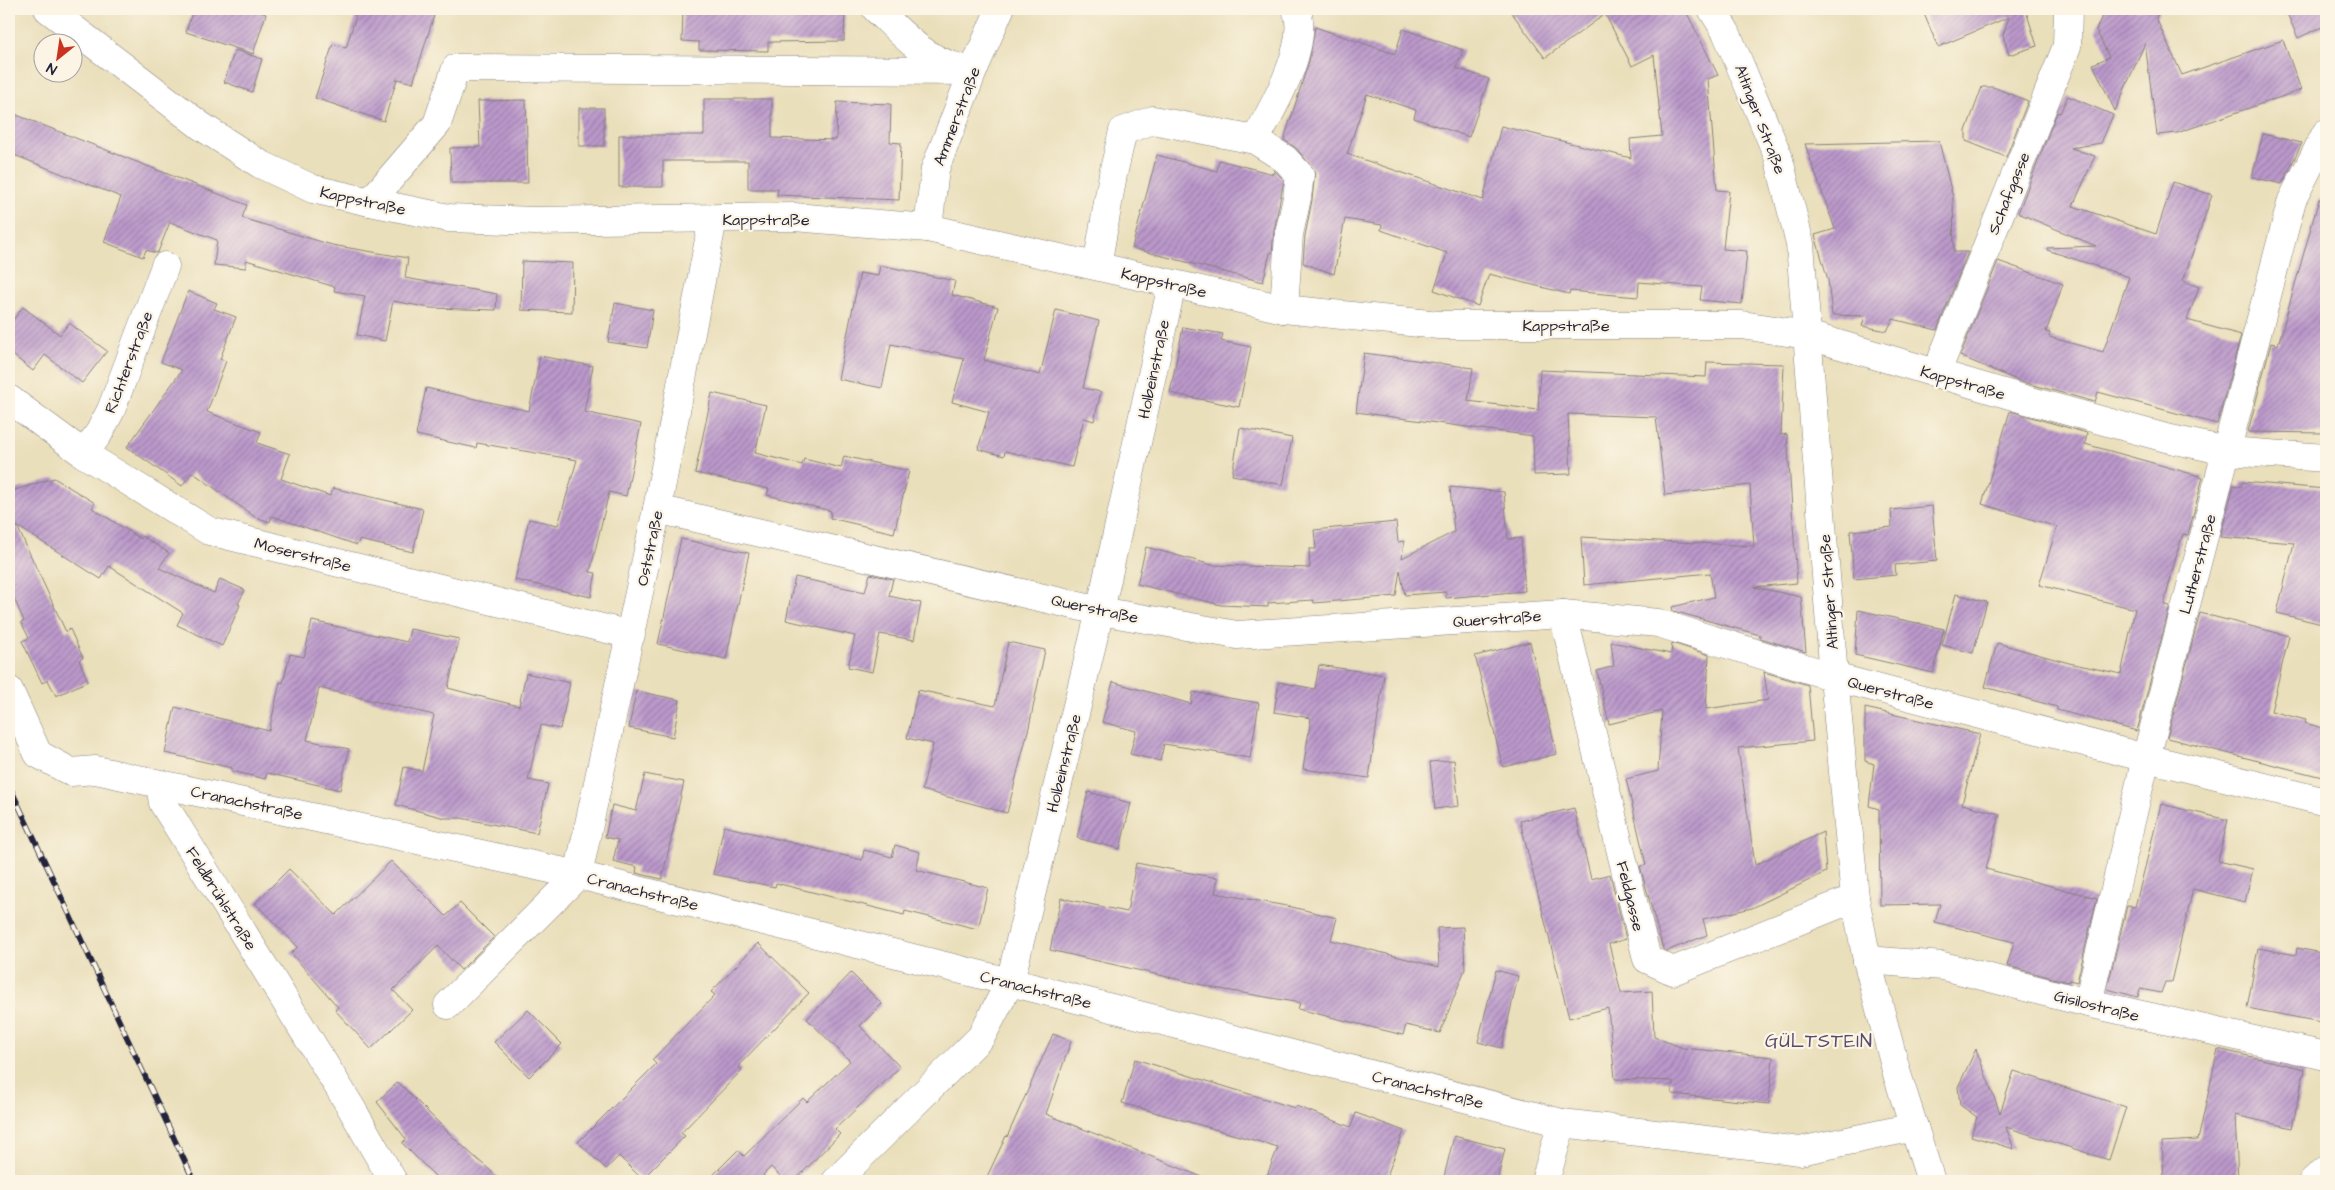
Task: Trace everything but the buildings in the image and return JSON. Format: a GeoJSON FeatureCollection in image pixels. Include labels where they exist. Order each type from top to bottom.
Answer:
{"type":"FeatureCollection","features":[{"type":"Feature","properties":{"kind":"street","name":"Kappstraße"},"geometry":{"type":"LineString","coordinates":[[48,9],[201,126],[260,164],[313,189],[449,218],[535,221],[794,217],[928,228],[1284,309],[1439,325],[1742,325],[1807,335],[2102,422],[2227,452],[2326,458]]}},
{"type":"Feature","properties":{"kind":"street"},"geometry":{"type":"LineString","coordinates":[[876,9],[916,47],[940,63],[973,71]]}},
{"type":"Feature","properties":{"kind":"street","name":"Ammerstraße"},"geometry":{"type":"LineString","coordinates":[[928,228],[936,169],[973,71],[1000,9]]}},
{"type":"Feature","properties":{"kind":"street"},"geometry":{"type":"LineString","coordinates":[[1255,140],[1282,93],[1299,38],[1300,19],[1296,9]]}},
{"type":"Feature","properties":{"kind":"street","name":"Altinger Straße"},"geometry":{"type":"LineString","coordinates":[[1712,9],[1726,32],[1778,156],[1800,244],[1834,677],[1855,898],[1867,960],[1914,1128],[1931,1181]]}},
{"type":"Feature","properties":{"kind":"street","name":"Schafgasse"},"geometry":{"type":"LineString","coordinates":[[1936,374],[2067,46],[2068,9]]}},
{"type":"Feature","properties":{"kind":"street"},"geometry":{"type":"LineString","coordinates":[[370,202],[437,124],[456,68],[973,71]]}},
{"type":"Feature","properties":{"kind":"street"},"geometry":{"type":"LineString","coordinates":[[1097,266],[1112,174],[1123,130],[1154,120],[1255,140],[1285,158],[1300,175],[1289,234],[1284,309]]}},
{"type":"Feature","properties":{"kind":"street","name":"Lutherstraße"},"geometry":{"type":"LineString","coordinates":[[2088,1003],[2146,758],[2292,200],[2326,133]]}},
{"type":"Feature","properties":{"kind":"street","name":"Oststraße"},"geometry":{"type":"LineString","coordinates":[[578,875],[657,509],[713,219]]}},
{"type":"Feature","properties":{"kind":"street","name":"Richterstraße"},"geometry":{"type":"LineString","coordinates":[[84,454],[99,433],[110,410],[165,266]]}},
{"type":"Feature","properties":{"kind":"street","name":"Holbeinstraße"},"geometry":{"type":"LineString","coordinates":[[836,1181],[981,1037],[1010,982],[1100,611],[1172,284]]}},
{"type":"Feature","properties":{"kind":"street","name":"Moserstraße"},"geometry":{"type":"LineString","coordinates":[[9,399],[84,454],[209,531],[631,634]]}},
{"type":"Feature","properties":{"kind":"street","name":"Querstraße"},"geometry":{"type":"LineString","coordinates":[[657,509],[1100,611],[1237,635],[1563,614],[1658,623],[1834,677],[2146,758],[2326,802]]}},
{"type":"Feature","properties":{"kind":"street","name":"Feldgasse"},"geometry":{"type":"LineString","coordinates":[[1563,614],[1647,960],[1673,972],[1855,898]]}},
{"type":"Feature","properties":{"kind":"street"},"geometry":{"type":"LineString","coordinates":[[9,690],[38,754],[44,759],[70,772],[96,770],[160,784]]}},
{"type":"Feature","properties":{"kind":"street","name":"Cranachstraße"},"geometry":{"type":"LineString","coordinates":[[160,784],[578,875],[1010,982],[1562,1124],[1800,1151],[1914,1128]]}},
{"type":"Feature","properties":{"kind":"street","name":"Feldbrühlstraße"},"geometry":{"type":"LineString","coordinates":[[160,784],[163,803],[349,1104],[393,1181]]}},
{"type":"Feature","properties":{"kind":"street"},"geometry":{"type":"LineString","coordinates":[[448,1005],[578,875]]}},
{"type":"Feature","properties":{"kind":"street","name":"Gisilostraße"},"geometry":{"type":"LineString","coordinates":[[1867,960],[1943,966],[2088,1003],[2326,1056]]}},
{"type":"Feature","properties":{"kind":"street"},"geometry":{"type":"LineString","coordinates":[[1545,1181],[1562,1124]]}},
{"type":"Feature","properties":{"kind":"street"},"geometry":{"type":"LineString","coordinates":[[2312,1181],[2326,1170]]}},
{"type":"Feature","properties":{"kind":"railway"},"geometry":{"type":"LineString","coordinates":[[9,785],[194,1181]]}},
{"type":"Feature","properties":{"kind":"district","name":"GÜLTSTEIN"},"geometry":{"type":"Point","coordinates":[1819,1040]}}]}
